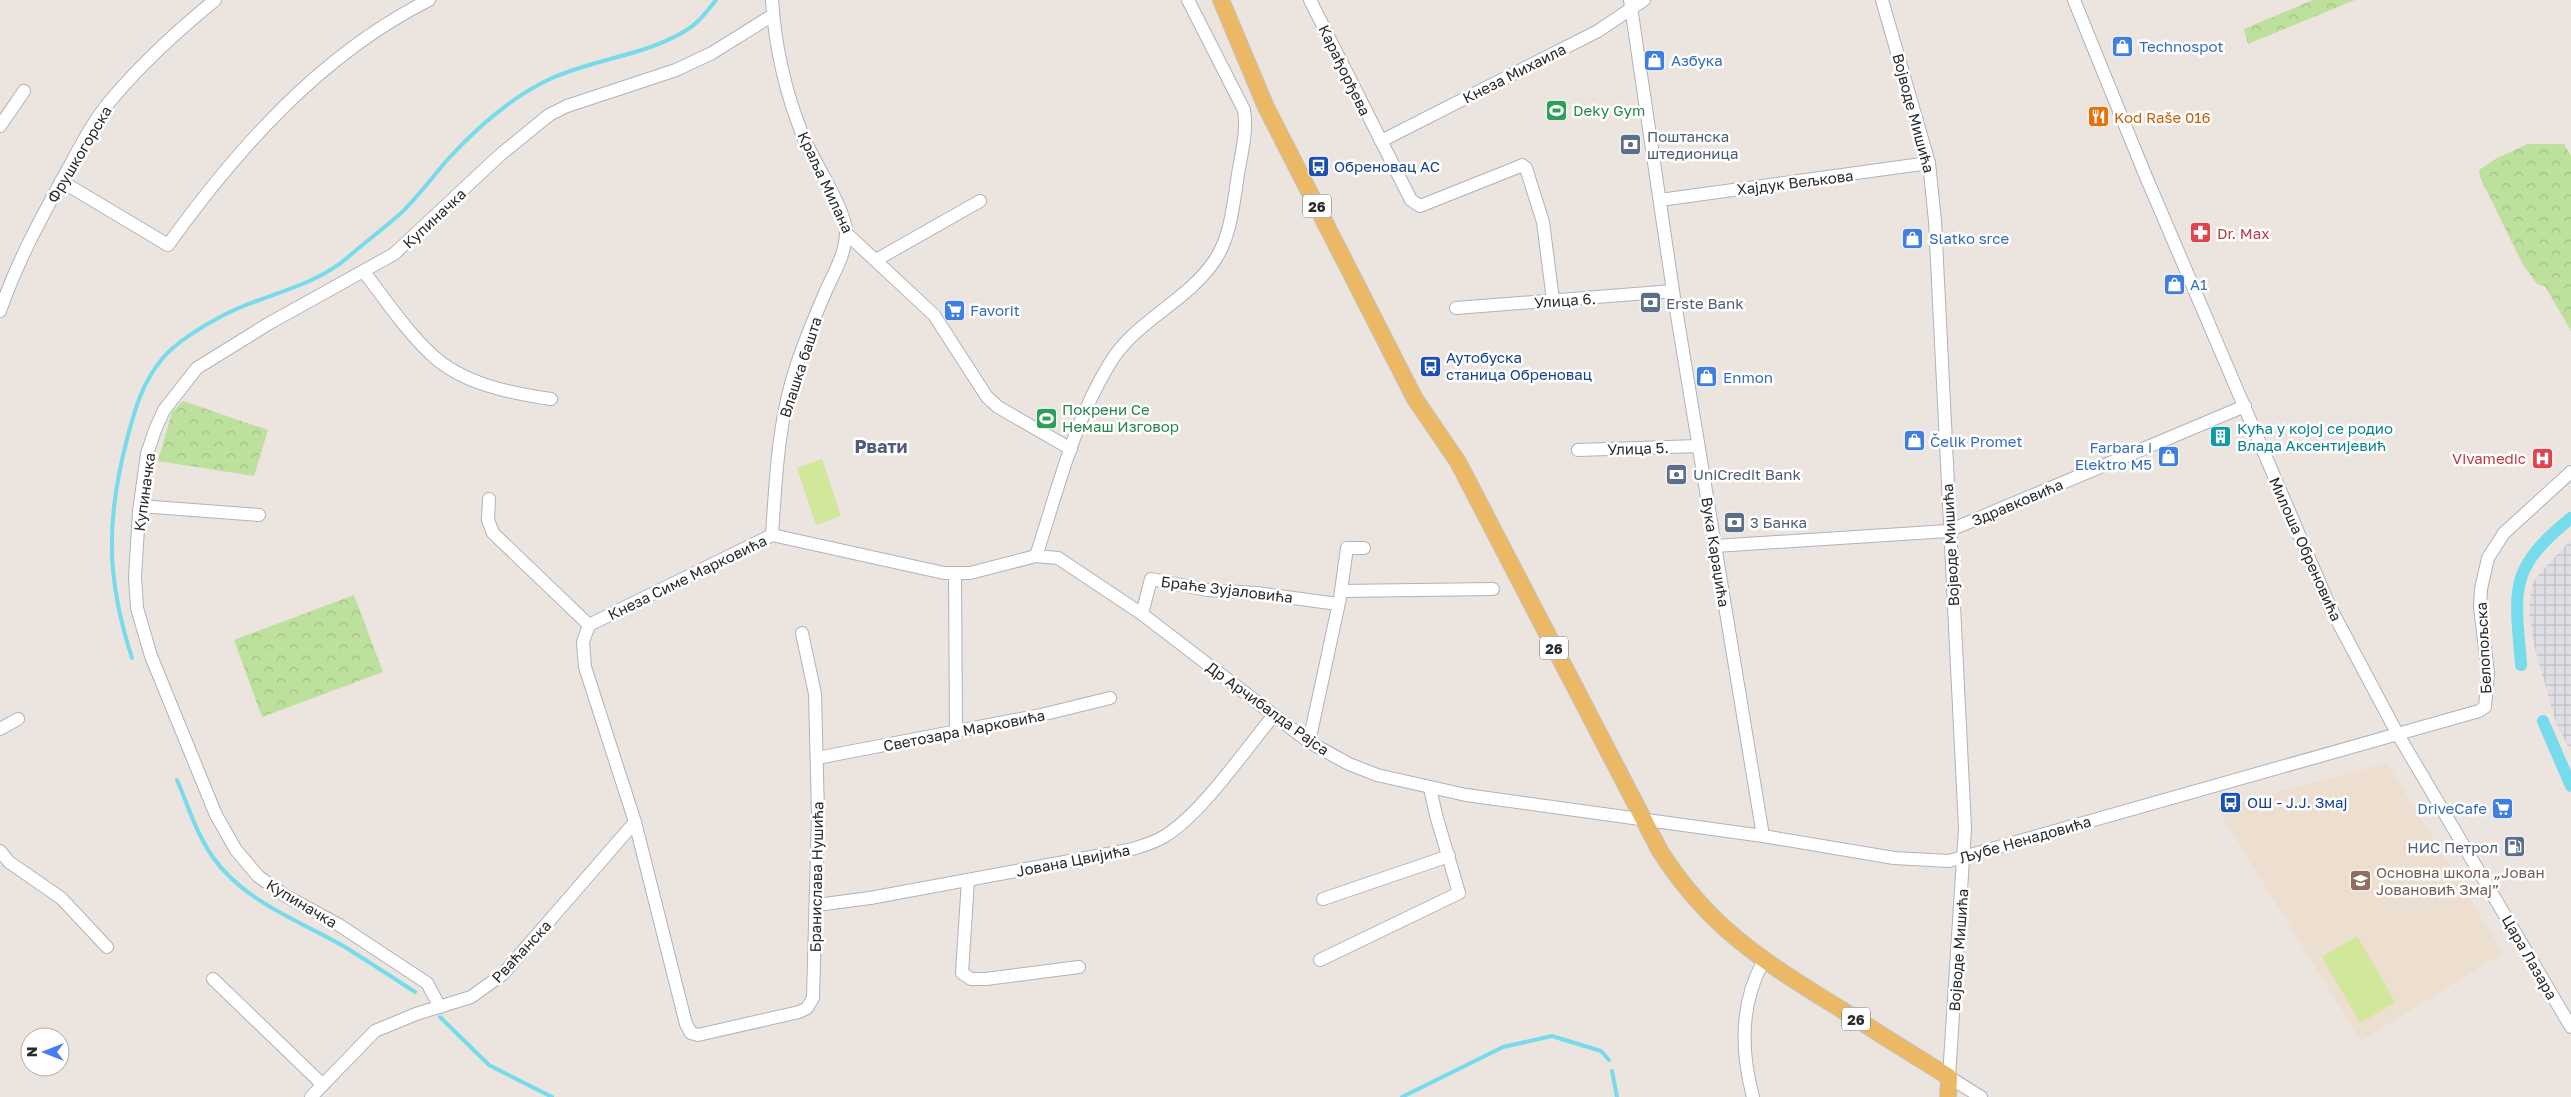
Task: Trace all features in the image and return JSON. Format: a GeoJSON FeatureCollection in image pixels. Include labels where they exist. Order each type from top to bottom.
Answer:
{"type":"FeatureCollection","features":[{"type":"Feature","properties":{"kind":"main road","name":"26"},"geometry":{"type":"LineString","coordinates":[[1220,0],[1266,106],[1412,393],[1461,469],[1660,851],[1691,895],[1734,938],[1764,962],[1949,1077]]}},
{"type":"Feature","properties":{"kind":"main road","name":"Војводе Мишића"},"geometry":{"type":"LineString","coordinates":[[1948,1097],[1949,1077]]}},
{"type":"Feature","properties":{"kind":"street","name":"Фрушкогорска"},"geometry":{"type":"LineString","coordinates":[[0,311],[5,280],[90,129],[110,101],[165,42],[214,0]]}},
{"type":"Feature","properties":{"kind":"street"},"geometry":{"type":"LineString","coordinates":[[61,181],[168,245],[241,150],[294,95],[343,55],[429,0]]}},
{"type":"Feature","properties":{"kind":"street","name":"Краља Милана"},"geometry":{"type":"LineString","coordinates":[[772,0],[785,78],[803,135],[843,216],[846,233],[934,316],[974,378],[993,402],[1036,430],[1071,449]]}},
{"type":"Feature","properties":{"kind":"street"},"geometry":{"type":"LineString","coordinates":[[1036,556],[1071,449],[1102,377],[1122,345],[1202,276],[1215,260],[1231,218],[1245,128],[1244,110],[1188,0]]}},
{"type":"Feature","properties":{"kind":"street","name":"Карађорђева"},"geometry":{"type":"LineString","coordinates":[[1310,0],[1411,200],[1416,205],[1420,206],[1518,166],[1522,165],[1526,168],[1543,222],[1553,300]]}},
{"type":"Feature","properties":{"kind":"street","name":"Кнеза Михаила"},"geometry":{"type":"LineString","coordinates":[[1381,140],[1598,30],[1631,4],[1644,0]]}},
{"type":"Feature","properties":{"kind":"street","name":"Војводе Мишића"},"geometry":{"type":"LineString","coordinates":[[1882,0],[1929,163],[1935,230],[1964,856],[1949,1077]]}},
{"type":"Feature","properties":{"kind":"street","name":"Милоша Обреновића"},"geometry":{"type":"LineString","coordinates":[[2074,0],[2144,172],[2246,406],[2315,576],[2360,667],[2397,733]]}},
{"type":"Feature","properties":{"kind":"street","name":"Вука Караџића"},"geometry":{"type":"LineString","coordinates":[[1631,4],[1673,292],[1763,836]]}},
{"type":"Feature","properties":{"kind":"street","name":"Купиначка"},"geometry":{"type":"LineString","coordinates":[[440,1007],[427,983],[340,925],[266,882],[250,868],[228,838],[198,776],[141,627],[137,608],[135,577],[140,506],[147,454],[155,430],[164,410],[190,376],[218,354],[268,324],[364,272],[408,243],[500,155],[549,115],[567,106],[676,70],[712,53],[773,15]]}},
{"type":"Feature","properties":{"kind":"street"},"geometry":{"type":"LineString","coordinates":[[0,126],[24,90]]}},
{"type":"Feature","properties":{"kind":"street","name":"Хајдук Вељкова"},"geometry":{"type":"LineString","coordinates":[[1660,200],[1929,163]]}},
{"type":"Feature","properties":{"kind":"street"},"geometry":{"type":"LineString","coordinates":[[876,260],[980,201]]}},
{"type":"Feature","properties":{"kind":"street","name":"Влашка башта"},"geometry":{"type":"LineString","coordinates":[[772,535],[778,444],[785,403],[808,333],[843,251],[846,233]]}},
{"type":"Feature","properties":{"kind":"street"},"geometry":{"type":"LineString","coordinates":[[364,272],[432,355],[456,373],[503,391],[551,399]]}},
{"type":"Feature","properties":{"kind":"street","name":"Улица 6."},"geometry":{"type":"LineString","coordinates":[[1456,308],[1673,292]]}},
{"type":"Feature","properties":{"kind":"street","name":"Здравковића"},"geometry":{"type":"LineString","coordinates":[[1715,546],[1948,531],[2246,406]]}},
{"type":"Feature","properties":{"kind":"street","name":"Улица 5."},"geometry":{"type":"LineString","coordinates":[[1578,450],[1698,446]]}},
{"type":"Feature","properties":{"kind":"street","name":"Белопољска"},"geometry":{"type":"LineString","coordinates":[[2397,733],[2471,714],[2485,706],[2488,680],[2480,608],[2480,589],[2488,558],[2504,533],[2571,472]]}},
{"type":"Feature","properties":{"kind":"street","name":"Кнеза Симе Марковића"},"geometry":{"type":"LineString","coordinates":[[489,499],[488,520],[492,533],[589,626],[772,535],[955,574],[986,570],[1036,556]]}},
{"type":"Feature","properties":{"kind":"street"},"geometry":{"type":"LineString","coordinates":[[140,506],[260,515]]}},
{"type":"Feature","properties":{"kind":"street"},"geometry":{"type":"LineString","coordinates":[[1309,742],[1341,591],[1347,548],[1364,548]]}},
{"type":"Feature","properties":{"kind":"street","name":"Др Арчибалда Рајса"},"geometry":{"type":"LineString","coordinates":[[1036,556],[1049,556],[1068,563],[1142,614],[1309,742],[1365,771],[1466,796],[1644,821]]}},
{"type":"Feature","properties":{"kind":"street"},"geometry":{"type":"LineString","coordinates":[[955,574],[956,732]]}},
{"type":"Feature","properties":{"kind":"street","name":"Браће Зујаловића"},"geometry":{"type":"LineString","coordinates":[[1142,614],[1151,579],[1207,590],[1256,593],[1338,604]]}},
{"type":"Feature","properties":{"kind":"street"},"geometry":{"type":"LineString","coordinates":[[1341,591],[1492,589]]}},
{"type":"Feature","properties":{"kind":"street"},"geometry":{"type":"LineString","coordinates":[[589,626],[583,642],[585,668],[635,822]]}},
{"type":"Feature","properties":{"kind":"street","name":"Бранислава Нушића"},"geometry":{"type":"LineString","coordinates":[[635,822],[686,1024],[691,1033],[698,1035],[788,1015],[807,1008],[813,998],[817,905],[817,758],[815,694],[802,633]]}},
{"type":"Feature","properties":{"kind":"street","name":"Светозара Марковића"},"geometry":{"type":"LineString","coordinates":[[817,758],[1041,715],[1110,698]]}},
{"type":"Feature","properties":{"kind":"street","name":"Јована Цвијића"},"geometry":{"type":"LineString","coordinates":[[817,905],[870,898],[1129,850],[1165,837],[1194,812],[1274,715]]}},
{"type":"Feature","properties":{"kind":"street"},"geometry":{"type":"LineString","coordinates":[[0,729],[18,719]]}},
{"type":"Feature","properties":{"kind":"street","name":"Љубе Ненадовића"},"geometry":{"type":"LineString","coordinates":[[1644,821],[1763,836],[1894,858],[1940,861],[1964,856],[2397,733]]}},
{"type":"Feature","properties":{"kind":"street","name":"Цара Лазара"},"geometry":{"type":"LineString","coordinates":[[2397,733],[2571,1027]]}},
{"type":"Feature","properties":{"kind":"street"},"geometry":{"type":"LineString","coordinates":[[1320,960],[1459,893],[1430,788]]}},
{"type":"Feature","properties":{"kind":"street","name":"Рваћанска"},"geometry":{"type":"LineString","coordinates":[[311,1097],[375,1031],[480,992],[503,974],[635,822]]}},
{"type":"Feature","properties":{"kind":"street"},"geometry":{"type":"LineString","coordinates":[[0,851],[9,862],[61,898],[107,947]]}},
{"type":"Feature","properties":{"kind":"street"},"geometry":{"type":"LineString","coordinates":[[1323,899],[1449,856]]}},
{"type":"Feature","properties":{"kind":"street"},"geometry":{"type":"LineString","coordinates":[[968,880],[962,973],[971,979],[986,979],[1079,967]]}},
{"type":"Feature","properties":{"kind":"street"},"geometry":{"type":"LineString","coordinates":[[1752,1097],[1746,1067],[1744,1033],[1751,992],[1764,962]]}},
{"type":"Feature","properties":{"kind":"street"},"geometry":{"type":"LineString","coordinates":[[214,979],[322,1084]]}},
{"type":"Feature","properties":{"kind":"street"},"geometry":{"type":"LineString","coordinates":[[1949,1077],[1982,1097]]}},
{"type":"Feature","properties":{"kind":"shaded area"},"geometry":{"type":"Polygon","coordinates":[[[2571,540],[2571,752],[2556,723],[2534,645],[2529,612],[2532,585],[2539,574],[2571,540]]]}},
{"type":"Feature","properties":{"kind":"shaded area","name":"Основна школа „Јован Јовановић Змај”"},"geometry":{"type":"Polygon","coordinates":[[[2387,763],[2503,953],[2361,1041],[2217,808],[2387,763]]]}},
{"type":"Feature","properties":{"kind":"green space"},"geometry":{"type":"Polygon","coordinates":[[[2313,0],[2355,0],[2248,44],[2244,29],[2313,0]]]}},
{"type":"Feature","properties":{"kind":"green space"},"geometry":{"type":"Polygon","coordinates":[[[2528,144],[2564,144],[2571,156],[2571,331],[2545,286],[2537,284],[2522,263],[2480,177],[2479,170],[2497,158],[2528,144]]]}},
{"type":"Feature","properties":{"kind":"green space"},"geometry":{"type":"Polygon","coordinates":[[[183,401],[268,430],[254,476],[158,461],[172,412],[183,401]]]}},
{"type":"Feature","properties":{"kind":"green space"},"geometry":{"type":"Polygon","coordinates":[[[822,459],[841,516],[816,525],[797,468],[822,459]]]}},
{"type":"Feature","properties":{"kind":"green space"},"geometry":{"type":"Polygon","coordinates":[[[354,595],[383,672],[262,717],[234,640],[354,595]]]}},
{"type":"Feature","properties":{"kind":"green space"},"geometry":{"type":"Polygon","coordinates":[[[2357,936],[2395,1002],[2360,1023],[2322,957],[2357,936]]]}},
{"type":"Feature","properties":{"kind":"waterway"},"geometry":{"type":"LineString","coordinates":[[132,658],[123,629],[113,575],[112,523],[120,468],[133,417],[144,387],[162,359],[182,341],[215,320],[238,308],[318,277],[347,258],[400,214],[471,135],[523,94],[566,72],[636,52],[669,39],[694,25],[716,0]]}},
{"type":"Feature","properties":{"kind":"waterway"},"geometry":{"type":"LineString","coordinates":[[2521,665],[2517,599],[2525,567],[2535,552],[2550,536],[2571,518]]}},
{"type":"Feature","properties":{"kind":"waterway"},"geometry":{"type":"LineString","coordinates":[[2543,721],[2571,786]]}},
{"type":"Feature","properties":{"kind":"waterway"},"geometry":{"type":"LineString","coordinates":[[177,780],[206,847],[225,872],[240,886],[273,909],[345,947],[415,992]]}},
{"type":"Feature","properties":{"kind":"waterway"},"geometry":{"type":"LineString","coordinates":[[440,1017],[489,1065],[552,1097]]}},
{"type":"Feature","properties":{"kind":"waterway"},"geometry":{"type":"LineString","coordinates":[[1402,1097],[1503,1047],[1552,1036],[1601,1051],[1609,1060]]}},
{"type":"Feature","properties":{"kind":"waterway"},"geometry":{"type":"LineString","coordinates":[[1612,1071],[1617,1097]]}},
{"type":"Feature","properties":{"kind":"place","name":"Technospot"},"geometry":{"type":"Point","coordinates":[2123,46]}},
{"type":"Feature","properties":{"kind":"place","name":"Азбука"},"geometry":{"type":"Point","coordinates":[1655,60]}},
{"type":"Feature","properties":{"kind":"place","name":"Deky Gym"},"geometry":{"type":"Point","coordinates":[1557,110]}},
{"type":"Feature","properties":{"kind":"place","name":"Kod Raše 016"},"geometry":{"type":"Point","coordinates":[2098,117]}},
{"type":"Feature","properties":{"kind":"place","name":"Поштанска штедионица"},"geometry":{"type":"Point","coordinates":[1631,145]}},
{"type":"Feature","properties":{"kind":"place","name":"Обреновац АС"},"geometry":{"type":"Point","coordinates":[1318,166]}},
{"type":"Feature","properties":{"kind":"place","name":"Dr. Max"},"geometry":{"type":"Point","coordinates":[2201,233]}},
{"type":"Feature","properties":{"kind":"place","name":"Slatko srce"},"geometry":{"type":"Point","coordinates":[1913,238]}},
{"type":"Feature","properties":{"kind":"place","name":"A1"},"geometry":{"type":"Point","coordinates":[2174,284]}},
{"type":"Feature","properties":{"kind":"place","name":"Erste Bank"},"geometry":{"type":"Point","coordinates":[1650,303]}},
{"type":"Feature","properties":{"kind":"place","name":"Favorit"},"geometry":{"type":"Point","coordinates":[954,310]}},
{"type":"Feature","properties":{"kind":"place","name":"Аутобуска станица Обреновац"},"geometry":{"type":"Point","coordinates":[1430,366]}},
{"type":"Feature","properties":{"kind":"place","name":"Enmon"},"geometry":{"type":"Point","coordinates":[1707,377]}},
{"type":"Feature","properties":{"kind":"place","name":"Покрени Се Немаш Изговор"},"geometry":{"type":"Point","coordinates":[1046,418]}},
{"type":"Feature","properties":{"kind":"place","name":"Кућа у којој се родио Влада Аксентијевић"},"geometry":{"type":"Point","coordinates":[2221,437]}},
{"type":"Feature","properties":{"kind":"place","name":"Čelik Promet"},"geometry":{"type":"Point","coordinates":[1914,441]}},
{"type":"Feature","properties":{"kind":"place","name":"Farbara i Elektro M5"},"geometry":{"type":"Point","coordinates":[2168,456]}},
{"type":"Feature","properties":{"kind":"place","name":"Vivamedic"},"geometry":{"type":"Point","coordinates":[2542,458]}},
{"type":"Feature","properties":{"kind":"place","name":"UniCredit Bank"},"geometry":{"type":"Point","coordinates":[1677,474]}},
{"type":"Feature","properties":{"kind":"place","name":"3 Банка"},"geometry":{"type":"Point","coordinates":[1734,522]}},
{"type":"Feature","properties":{"kind":"place","name":"ОШ - Ј.Ј. Змај"},"geometry":{"type":"Point","coordinates":[2231,802]}},
{"type":"Feature","properties":{"kind":"place","name":"DriveCafe"},"geometry":{"type":"Point","coordinates":[2503,808]}},
{"type":"Feature","properties":{"kind":"place","name":"НИС Петрол"},"geometry":{"type":"Point","coordinates":[2514,847]}},
{"type":"Feature","properties":{"kind":"place","name":"Основна школа „Јован Јовановић Змај”"},"geometry":{"type":"Point","coordinates":[2360,881]}},
{"type":"Feature","properties":{"kind":"district","name":"Рвати"},"geometry":{"type":"Point","coordinates":[881,446]}}]}
